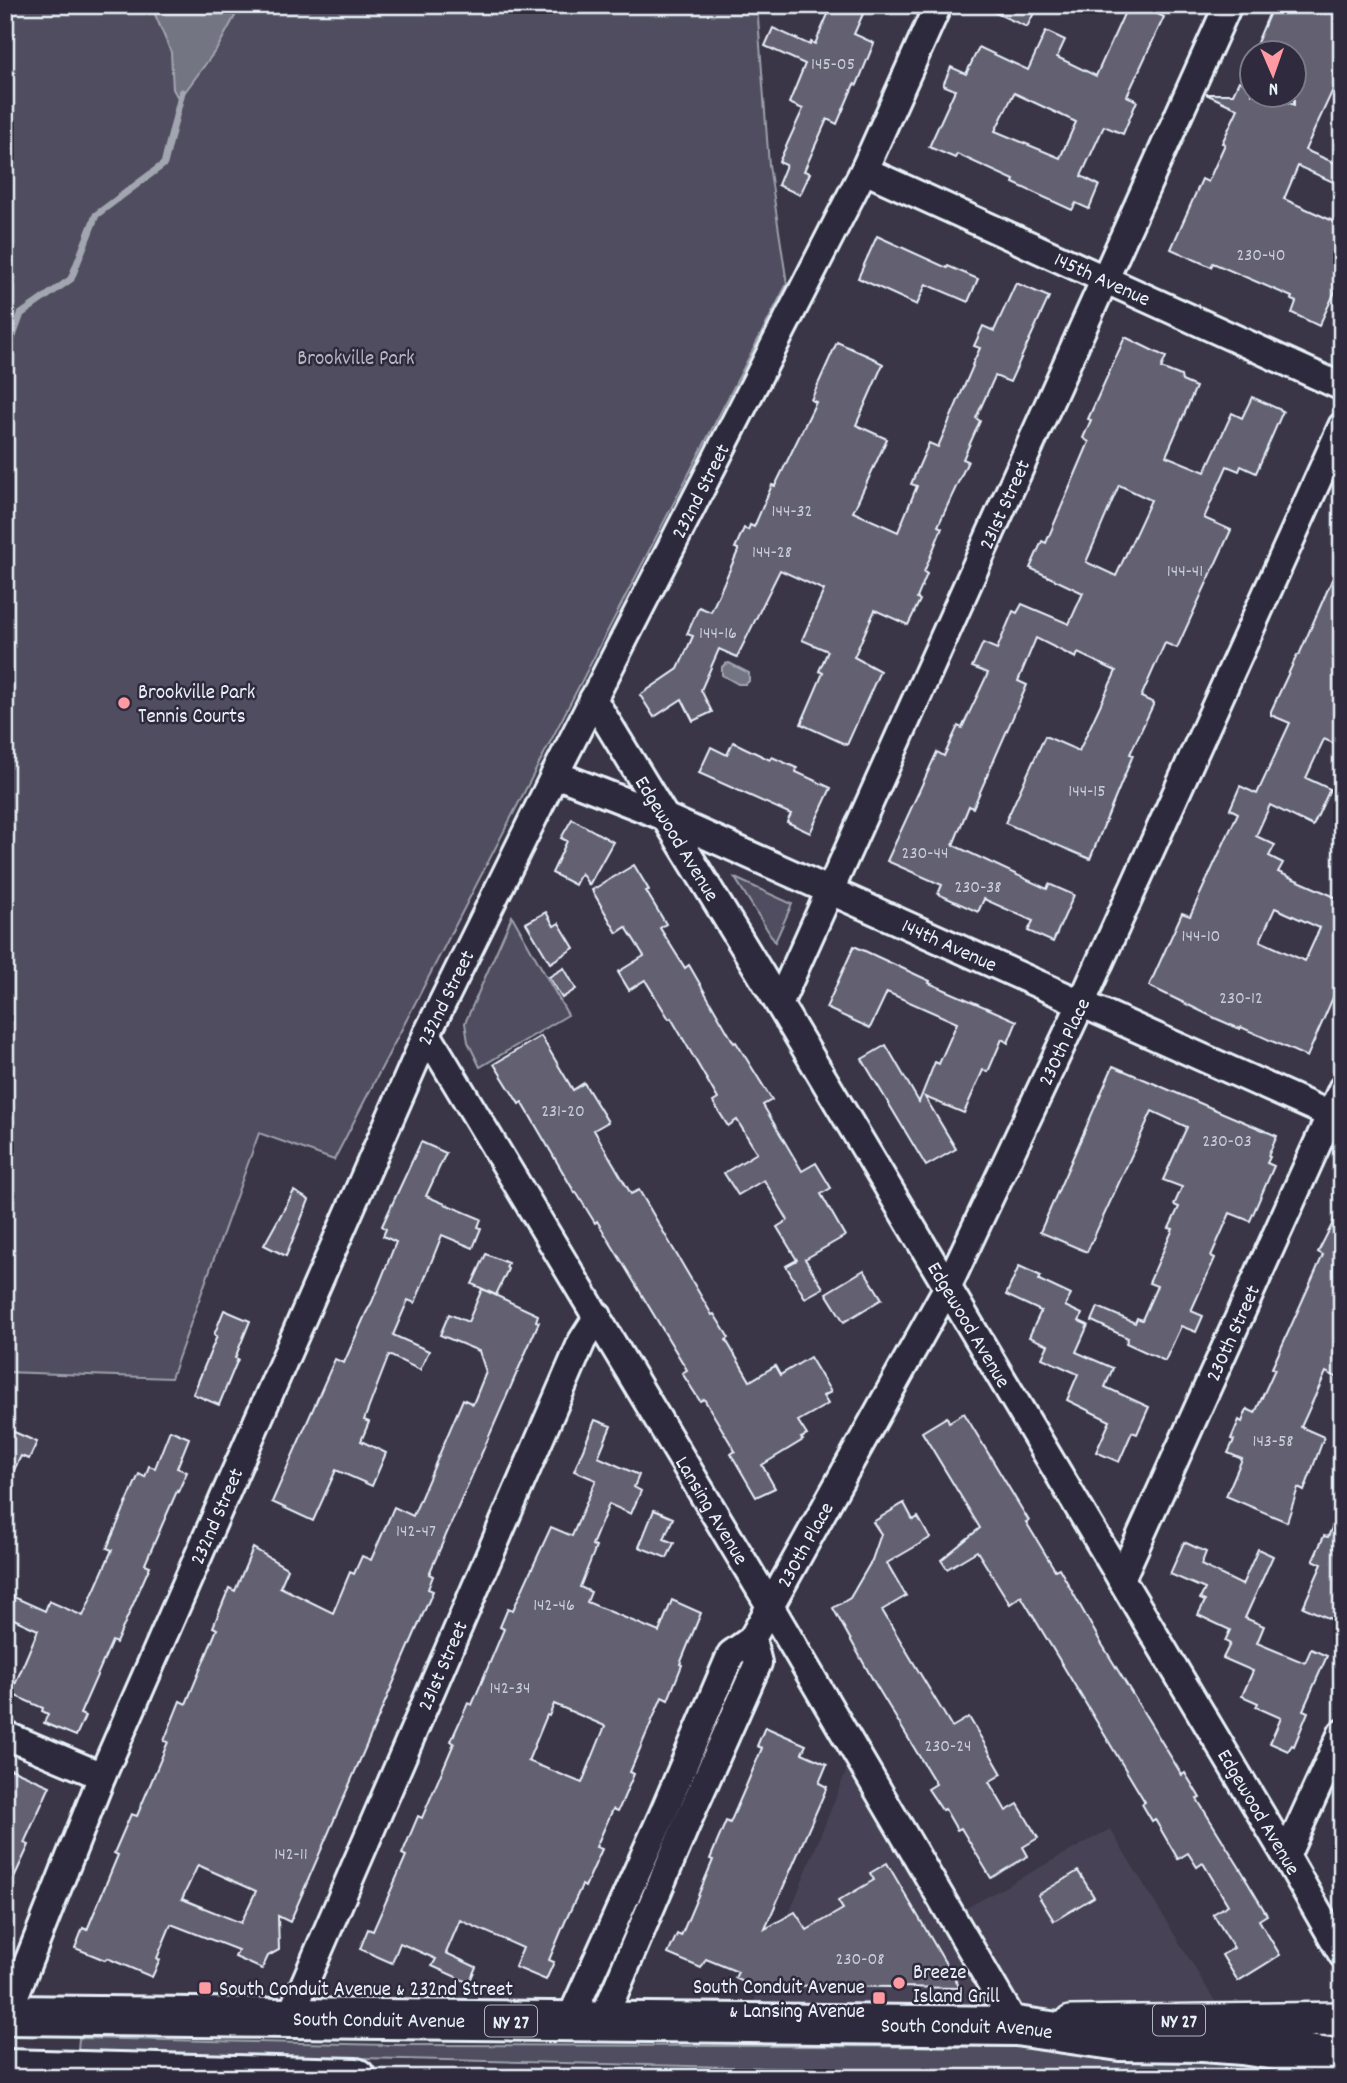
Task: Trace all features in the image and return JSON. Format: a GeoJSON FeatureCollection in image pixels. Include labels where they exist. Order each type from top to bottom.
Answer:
{"type":"FeatureCollection","features":[{"type":"Feature","properties":{"kind":"highway","name":"South Conduit Avenue"},"geometry":{"type":"LineString","coordinates":[[6,2015],[1016,2026]]}},
{"type":"Feature","properties":{"kind":"highway"},"geometry":{"type":"LineString","coordinates":[[1016,2026],[1120,2041],[1242,2045],[1342,2060]]}},
{"type":"Feature","properties":{"kind":"highway"},"geometry":{"type":"LineString","coordinates":[[5,2069],[356,2078]]}},
{"type":"Feature","properties":{"kind":"main road","name":"South Conduit Avenue"},"geometry":{"type":"LineString","coordinates":[[1016,2026],[1121,2021],[1342,2019]]}},
{"type":"Feature","properties":{"kind":"street","name":"232nd Street"},"geometry":{"type":"LineString","coordinates":[[6,2015],[102,1776],[427,1034],[555,774],[864,170],[938,5]]}},
{"type":"Feature","properties":{"kind":"street","name":"231st Street"},"geometry":{"type":"LineString","coordinates":[[779,1004],[1228,5]]}},
{"type":"Feature","properties":{"kind":"street","name":"145th Avenue"},"geometry":{"type":"LineString","coordinates":[[864,170],[1342,387]]}},
{"type":"Feature","properties":{"kind":"street","name":"230th Place"},"geometry":{"type":"LineString","coordinates":[[585,2022],[674,1821],[758,1663],[752,1639],[947,1288],[1081,1004],[1342,426]]}},
{"type":"Feature","properties":{"kind":"street","name":"Edgewood Avenue"},"geometry":{"type":"LineString","coordinates":[[593,699],[779,1004],[1342,1954]]}},
{"type":"Feature","properties":{"kind":"street","name":"144th Avenue"},"geometry":{"type":"LineString","coordinates":[[555,774],[665,817],[1336,1118]]}},
{"type":"Feature","properties":{"kind":"street","name":"Lansing Avenue"},"geometry":{"type":"LineString","coordinates":[[427,1034],[598,1316],[1016,2026]]}},
{"type":"Feature","properties":{"kind":"street","name":"230th Street"},"geometry":{"type":"LineString","coordinates":[[1121,1579],[1336,1118],[1342,1089]]}},
{"type":"Feature","properties":{"kind":"street","name":"231st Street"},"geometry":{"type":"LineString","coordinates":[[290,2017],[582,1342],[598,1316]]}},
{"type":"Feature","properties":{"kind":"street"},"geometry":{"type":"LineString","coordinates":[[1286,1856],[1342,1733]]}},
{"type":"Feature","properties":{"kind":"street"},"geometry":{"type":"LineString","coordinates":[[5,1735],[102,1776]]}},
{"type":"Feature","properties":{"kind":"shaded area"},"geometry":{"type":"Polygon","coordinates":[[[853,1754],[948,1918],[1110,1829],[1221,2011],[747,2019],[853,1754]]]}},
{"type":"Feature","properties":{"kind":"green space","name":"Brookville Park"},"geometry":{"type":"Polygon","coordinates":[[[5,5],[757,5],[769,165],[787,284],[334,1160],[259,1133],[171,1378],[5,1372],[5,5]]]}},
{"type":"Feature","properties":{"kind":"green space"},"geometry":{"type":"Polygon","coordinates":[[[735,878],[792,904],[775,942],[735,878]]]}},
{"type":"Feature","properties":{"kind":"green space"},"geometry":{"type":"Polygon","coordinates":[[[512,916],[568,1015],[480,1067],[468,1042],[465,1023],[512,916]]]}},
{"type":"Feature","properties":{"kind":"green space"},"geometry":{"type":"Polygon","coordinates":[[[79,2038],[388,2045],[1164,2047],[1342,2078],[1174,2078],[78,2051],[79,2038]]]}},
{"type":"Feature","properties":{"kind":"water"},"geometry":{"type":"Polygon","coordinates":[[[151,5],[241,5],[218,47],[179,100],[173,89],[171,52],[151,5]]]}},
{"type":"Feature","properties":{"kind":"water"},"geometry":{"type":"Polygon","coordinates":[[[729,663],[749,673],[749,681],[746,684],[738,684],[722,675],[722,667],[729,663]]]}},
{"type":"Feature","properties":{"kind":"building"},"geometry":{"type":"Polygon","coordinates":[[[832,5],[867,5],[854,34],[874,43],[837,124],[827,119],[804,171],[810,173],[800,195],[778,185],[786,165],[779,162],[803,109],[789,103],[805,64],[765,46],[773,28],[810,45],[811,42],[815,44],[832,5]]]}},
{"type":"Feature","properties":{"kind":"building"},"geometry":{"type":"Polygon","coordinates":[[[978,5],[1038,5],[1027,27],[978,5]]]}},
{"type":"Feature","properties":{"kind":"building"},"geometry":{"type":"Polygon","coordinates":[[[1128,5],[1139,5],[1164,17],[1127,96],[1137,101],[1123,134],[1104,126],[1081,176],[1099,185],[1089,209],[1076,203],[1072,210],[957,154],[955,158],[929,147],[955,90],[943,85],[951,67],[966,74],[979,47],[1028,70],[1046,31],[1065,40],[1057,57],[1096,76],[1128,5]],[[1014,93],[995,131],[1060,158],[1076,122],[1014,93]]]}},
{"type":"Feature","properties":{"kind":"building"},"geometry":{"type":"Polygon","coordinates":[[[1273,5],[1342,5],[1342,56],[1333,76],[1338,79],[1305,150],[1342,166],[1342,186],[1298,166],[1284,199],[1342,225],[1342,277],[1319,326],[1292,313],[1296,302],[1292,297],[1213,263],[1211,267],[1171,249],[1202,179],[1208,182],[1238,109],[1206,94],[1233,94],[1238,83],[1238,108],[1308,108],[1308,38],[1259,38],[1273,5]]]}},
{"type":"Feature","properties":{"kind":"building"},"geometry":{"type":"Polygon","coordinates":[[[877,236],[978,279],[968,302],[926,284],[917,305],[858,278],[877,236]]]}},
{"type":"Feature","properties":{"kind":"building"},"geometry":{"type":"Polygon","coordinates":[[[1016,283],[1049,297],[1010,382],[995,376],[976,418],[980,421],[963,459],[968,461],[938,526],[942,528],[924,572],[927,574],[917,598],[920,600],[908,625],[875,610],[854,657],[880,671],[847,745],[801,724],[823,673],[819,671],[828,651],[802,640],[824,590],[780,570],[737,657],[719,649],[701,690],[712,712],[693,721],[682,699],[654,717],[640,695],[678,669],[693,636],[687,634],[699,607],[711,612],[738,551],[735,548],[744,528],[748,530],[750,525],[754,527],[772,485],[775,486],[816,402],[811,400],[837,342],[883,364],[856,425],[887,439],[853,512],[898,532],[917,486],[911,484],[929,443],[938,447],[980,348],[974,346],[983,326],[994,331],[1016,283]]]}},
{"type":"Feature","properties":{"kind":"building"},"geometry":{"type":"Polygon","coordinates":[[[1125,337],[1166,357],[1161,368],[1181,376],[1182,381],[1196,387],[1166,456],[1205,472],[1232,413],[1242,418],[1252,397],[1283,411],[1256,473],[1241,466],[1239,471],[1227,466],[1204,518],[1231,530],[1177,648],[1165,643],[1141,697],[1154,703],[1130,754],[1133,755],[1090,859],[1005,823],[1045,736],[1079,751],[1116,671],[1078,653],[1076,658],[1036,638],[1018,681],[1027,685],[973,808],[969,806],[953,845],[1047,889],[1049,884],[1074,895],[1053,942],[1028,931],[1033,921],[984,899],[978,912],[938,894],[942,885],[887,861],[937,752],[944,756],[958,726],[962,728],[988,673],[972,667],[983,643],[997,649],[1013,611],[1017,613],[1022,604],[1069,624],[1083,593],[1030,568],[1042,541],[1046,543],[1089,442],[1083,438],[1091,420],[1088,419],[1125,337]],[[1119,485],[1086,562],[1116,576],[1151,500],[1119,485]]]}},
{"type":"Feature","properties":{"kind":"building"},"geometry":{"type":"Polygon","coordinates":[[[1342,557],[1342,747],[1324,739],[1306,778],[1330,789],[1313,826],[1270,805],[1256,836],[1275,845],[1269,856],[1283,863],[1278,872],[1342,900],[1342,977],[1307,1057],[1217,1019],[1149,986],[1182,913],[1190,916],[1238,813],[1230,809],[1240,786],[1257,794],[1290,723],[1271,715],[1271,711],[1342,557]],[[1275,908],[1260,941],[1305,961],[1320,928],[1275,908]]]}},
{"type":"Feature","properties":{"kind":"building"},"geometry":{"type":"Polygon","coordinates":[[[733,742],[770,760],[772,757],[797,768],[796,772],[831,788],[810,833],[787,822],[791,814],[699,773],[711,747],[727,755],[733,742]]]}},
{"type":"Feature","properties":{"kind":"building"},"geometry":{"type":"Polygon","coordinates":[[[572,819],[613,842],[589,885],[581,873],[575,885],[552,873],[567,841],[561,838],[572,819]]]}},
{"type":"Feature","properties":{"kind":"building"},"geometry":{"type":"Polygon","coordinates":[[[634,865],[666,924],[660,928],[685,968],[689,965],[734,1043],[736,1042],[772,1100],[763,1105],[802,1171],[816,1163],[831,1188],[821,1194],[845,1236],[805,1259],[823,1288],[805,1298],[786,1266],[797,1260],[777,1227],[788,1220],[764,1180],[738,1195],[724,1173],[757,1153],[737,1120],[728,1126],[713,1102],[718,1099],[671,1018],[669,1019],[645,980],[629,990],[618,972],[644,956],[626,927],[617,933],[592,890],[634,865]]]}},
{"type":"Feature","properties":{"kind":"building"},"geometry":{"type":"Polygon","coordinates":[[[546,912],[554,926],[559,923],[574,948],[550,963],[526,923],[546,912]]]}},
{"type":"Feature","properties":{"kind":"building"},"geometry":{"type":"Polygon","coordinates":[[[854,946],[930,981],[929,983],[1017,1021],[1008,1043],[1002,1039],[988,1072],[983,1070],[964,1113],[925,1097],[956,1149],[926,1166],[862,1059],[886,1045],[919,1102],[935,1062],[939,1064],[957,1023],[887,992],[870,1028],[826,1008],[854,946]]]}},
{"type":"Feature","properties":{"kind":"building"},"geometry":{"type":"Polygon","coordinates":[[[564,968],[576,989],[562,998],[549,977],[564,968]]]}},
{"type":"Feature","properties":{"kind":"building"},"geometry":{"type":"Polygon","coordinates":[[[541,1036],[573,1090],[584,1083],[608,1122],[594,1130],[631,1194],[639,1190],[712,1315],[714,1314],[729,1338],[726,1340],[750,1381],[775,1366],[780,1375],[810,1357],[831,1392],[823,1396],[828,1404],[798,1421],[807,1435],[801,1438],[803,1440],[762,1465],[775,1488],[756,1497],[731,1454],[735,1451],[704,1399],[700,1401],[682,1373],[687,1370],[619,1257],[597,1221],[595,1223],[575,1193],[522,1102],[519,1104],[494,1064],[541,1036]]]}},
{"type":"Feature","properties":{"kind":"building"},"geometry":{"type":"Polygon","coordinates":[[[1113,1066],[1277,1136],[1267,1163],[1274,1166],[1250,1221],[1230,1213],[1211,1256],[1215,1258],[1191,1311],[1203,1316],[1196,1332],[1181,1326],[1165,1361],[1126,1343],[1128,1338],[1092,1321],[1098,1307],[1135,1323],[1137,1318],[1142,1320],[1157,1286],[1149,1283],[1173,1229],[1169,1228],[1179,1207],[1174,1205],[1182,1187],[1163,1180],[1187,1127],[1152,1111],[1087,1252],[1040,1232],[1113,1066]]]}},
{"type":"Feature","properties":{"kind":"building"},"geometry":{"type":"Polygon","coordinates":[[[421,1142],[446,1153],[426,1196],[481,1219],[478,1227],[481,1228],[473,1248],[442,1235],[415,1303],[408,1300],[393,1335],[429,1351],[420,1370],[389,1355],[364,1420],[369,1422],[361,1441],[386,1453],[372,1486],[336,1470],[313,1521],[272,1502],[335,1359],[344,1363],[372,1302],[396,1242],[383,1236],[386,1229],[382,1226],[421,1142]]]}},
{"type":"Feature","properties":{"kind":"building"},"geometry":{"type":"Polygon","coordinates":[[[294,1191],[309,1200],[286,1256],[264,1245],[294,1191]]]}},
{"type":"Feature","properties":{"kind":"building"},"geometry":{"type":"Polygon","coordinates":[[[1342,1205],[1342,1264],[1338,1262],[1335,1269],[1342,1272],[1342,1380],[1326,1372],[1301,1427],[1324,1437],[1304,1491],[1298,1488],[1287,1522],[1226,1496],[1242,1459],[1228,1453],[1239,1420],[1242,1422],[1247,1409],[1255,1413],[1275,1369],[1272,1368],[1323,1255],[1318,1252],[1342,1205]]]}},
{"type":"Feature","properties":{"kind":"building"},"geometry":{"type":"Polygon","coordinates":[[[486,1254],[508,1263],[508,1269],[496,1295],[472,1284],[486,1254]]]}},
{"type":"Feature","properties":{"kind":"building"},"geometry":{"type":"Polygon","coordinates":[[[1019,1266],[1041,1276],[1039,1280],[1071,1295],[1065,1306],[1082,1314],[1079,1321],[1088,1325],[1076,1352],[1113,1368],[1105,1387],[1149,1407],[1137,1434],[1132,1432],[1119,1462],[1096,1452],[1110,1421],[1067,1400],[1078,1374],[1042,1358],[1048,1345],[1029,1337],[1041,1311],[1006,1295],[1019,1266]]]}},
{"type":"Feature","properties":{"kind":"building"},"geometry":{"type":"Polygon","coordinates":[[[864,1270],[882,1299],[844,1322],[826,1293],[864,1270]]]}},
{"type":"Feature","properties":{"kind":"building"},"geometry":{"type":"Polygon","coordinates":[[[482,1289],[538,1315],[536,1321],[539,1322],[429,1574],[433,1576],[428,1589],[433,1591],[290,1922],[278,1916],[279,1950],[268,1956],[262,1969],[235,1957],[238,1950],[171,1924],[152,1977],[75,1948],[83,1928],[87,1930],[118,1855],[114,1853],[131,1814],[137,1816],[168,1742],[164,1741],[180,1701],[186,1704],[217,1629],[213,1627],[229,1588],[235,1591],[253,1548],[288,1569],[280,1587],[333,1613],[350,1572],[354,1574],[362,1556],[371,1560],[394,1507],[413,1516],[463,1399],[473,1404],[486,1372],[479,1351],[440,1335],[449,1314],[468,1322],[482,1289]],[[198,1865],[182,1899],[241,1923],[256,1891],[198,1865]]]}},
{"type":"Feature","properties":{"kind":"building"},"geometry":{"type":"Polygon","coordinates":[[[224,1310],[250,1321],[219,1405],[193,1394],[217,1336],[214,1335],[224,1310]]]}},
{"type":"Feature","properties":{"kind":"building"},"geometry":{"type":"Polygon","coordinates":[[[964,1413],[1029,1521],[1026,1522],[1055,1570],[1059,1568],[1182,1775],[1185,1773],[1200,1798],[1197,1799],[1267,1915],[1259,1920],[1280,1955],[1238,1981],[1222,1955],[1234,1948],[1213,1914],[1228,1905],[1203,1863],[1197,1867],[1188,1853],[1178,1859],[1155,1819],[1152,1821],[1142,1804],[1145,1802],[1021,1596],[1010,1604],[977,1551],[947,1569],[941,1560],[980,1528],[922,1432],[947,1417],[949,1422],[964,1413]]]}},
{"type":"Feature","properties":{"kind":"building"},"geometry":{"type":"Polygon","coordinates":[[[595,1420],[611,1426],[598,1457],[639,1475],[634,1487],[641,1491],[631,1514],[609,1504],[592,1545],[596,1547],[580,1587],[591,1592],[587,1602],[659,1632],[672,1600],[701,1613],[680,1664],[682,1665],[668,1700],[662,1697],[630,1772],[634,1774],[618,1811],[613,1809],[596,1847],[602,1849],[565,1922],[549,1960],[554,1962],[546,1980],[515,1967],[523,1948],[460,1920],[446,1953],[476,1967],[469,1983],[432,1966],[436,1959],[400,1943],[392,1963],[360,1949],[368,1929],[373,1931],[406,1856],[402,1854],[418,1816],[422,1818],[468,1703],[472,1705],[504,1629],[500,1627],[508,1608],[513,1610],[551,1527],[572,1536],[596,1480],[574,1471],[595,1420]],[[554,1704],[528,1761],[582,1783],[605,1726],[554,1704]]]}},
{"type":"Feature","properties":{"kind":"building"},"geometry":{"type":"Polygon","coordinates":[[[170,1430],[189,1438],[177,1468],[187,1472],[145,1564],[150,1566],[116,1643],[112,1641],[80,1714],[85,1716],[76,1736],[44,1723],[48,1714],[42,1711],[43,1708],[11,1694],[38,1630],[5,1615],[5,1593],[45,1611],[49,1601],[83,1616],[112,1550],[107,1548],[139,1474],[145,1477],[149,1466],[155,1468],[170,1430]]]}},
{"type":"Feature","properties":{"kind":"building"},"geometry":{"type":"Polygon","coordinates":[[[12,1431],[37,1442],[29,1459],[21,1456],[5,1488],[5,1446],[12,1431]]]}},
{"type":"Feature","properties":{"kind":"building"},"geometry":{"type":"Polygon","coordinates":[[[904,1503],[913,1520],[918,1517],[930,1538],[887,1563],[906,1596],[882,1610],[952,1727],[969,1717],[1002,1774],[989,1782],[1006,1811],[1018,1804],[1038,1838],[1023,1847],[1028,1856],[991,1878],[961,1828],[957,1830],[945,1809],[942,1810],[928,1789],[936,1784],[833,1608],[850,1598],[872,1560],[881,1534],[873,1522],[904,1503]]]}},
{"type":"Feature","properties":{"kind":"building"},"geometry":{"type":"Polygon","coordinates":[[[1342,1504],[1342,1624],[1303,1607],[1322,1564],[1313,1560],[1324,1536],[1328,1537],[1342,1504]]]}},
{"type":"Feature","properties":{"kind":"building"},"geometry":{"type":"Polygon","coordinates":[[[654,1510],[673,1518],[664,1539],[674,1543],[667,1558],[639,1547],[654,1510]]]}},
{"type":"Feature","properties":{"kind":"building"},"geometry":{"type":"Polygon","coordinates":[[[1184,1542],[1206,1552],[1201,1565],[1242,1585],[1258,1549],[1273,1556],[1245,1618],[1264,1626],[1257,1643],[1305,1663],[1311,1649],[1327,1656],[1303,1710],[1308,1712],[1294,1746],[1288,1751],[1270,1743],[1281,1718],[1256,1707],[1258,1703],[1242,1696],[1253,1671],[1223,1658],[1230,1644],[1225,1641],[1230,1630],[1198,1615],[1205,1601],[1200,1599],[1205,1589],[1170,1574],[1184,1542]]]}},
{"type":"Feature","properties":{"kind":"building"},"geometry":{"type":"Polygon","coordinates":[[[765,1727],[806,1745],[802,1753],[827,1764],[819,1783],[827,1787],[765,1929],[795,1912],[807,1930],[843,1909],[838,1901],[874,1880],[870,1873],[887,1863],[960,1988],[750,1985],[735,1978],[738,1972],[706,1959],[701,1968],[668,1954],[677,1934],[681,1936],[713,1860],[710,1859],[726,1821],[730,1823],[746,1786],[762,1748],[757,1746],[765,1727]]]}},
{"type":"Feature","properties":{"kind":"building"},"geometry":{"type":"Polygon","coordinates":[[[11,1769],[50,1786],[24,1843],[29,1845],[5,1897],[5,1782],[11,1769]]]}},
{"type":"Feature","properties":{"kind":"building"},"geometry":{"type":"Polygon","coordinates":[[[1078,1871],[1094,1897],[1054,1921],[1038,1895],[1078,1871]]]}},
{"type":"Feature","properties":{"kind":"waterway"},"geometry":{"type":"LineString","coordinates":[[5,358],[21,314],[71,279],[96,215],[164,164],[182,92]]}},
{"type":"Feature","properties":{"kind":"place","name":"Brookville Park Tennis Courts"},"geometry":{"type":"Point","coordinates":[124,703]}},
{"type":"Feature","properties":{"kind":"place","name":"Breeze Island Grill"},"geometry":{"type":"Point","coordinates":[899,1983]}},
{"type":"Feature","properties":{"kind":"place","name":"South Conduit Avenue & 232nd Street"},"geometry":{"type":"Point","coordinates":[205,1988]}},
{"type":"Feature","properties":{"kind":"place","name":"South Conduit Avenue & Lansing Avenue"},"geometry":{"type":"Point","coordinates":[879,1998]}}]}
